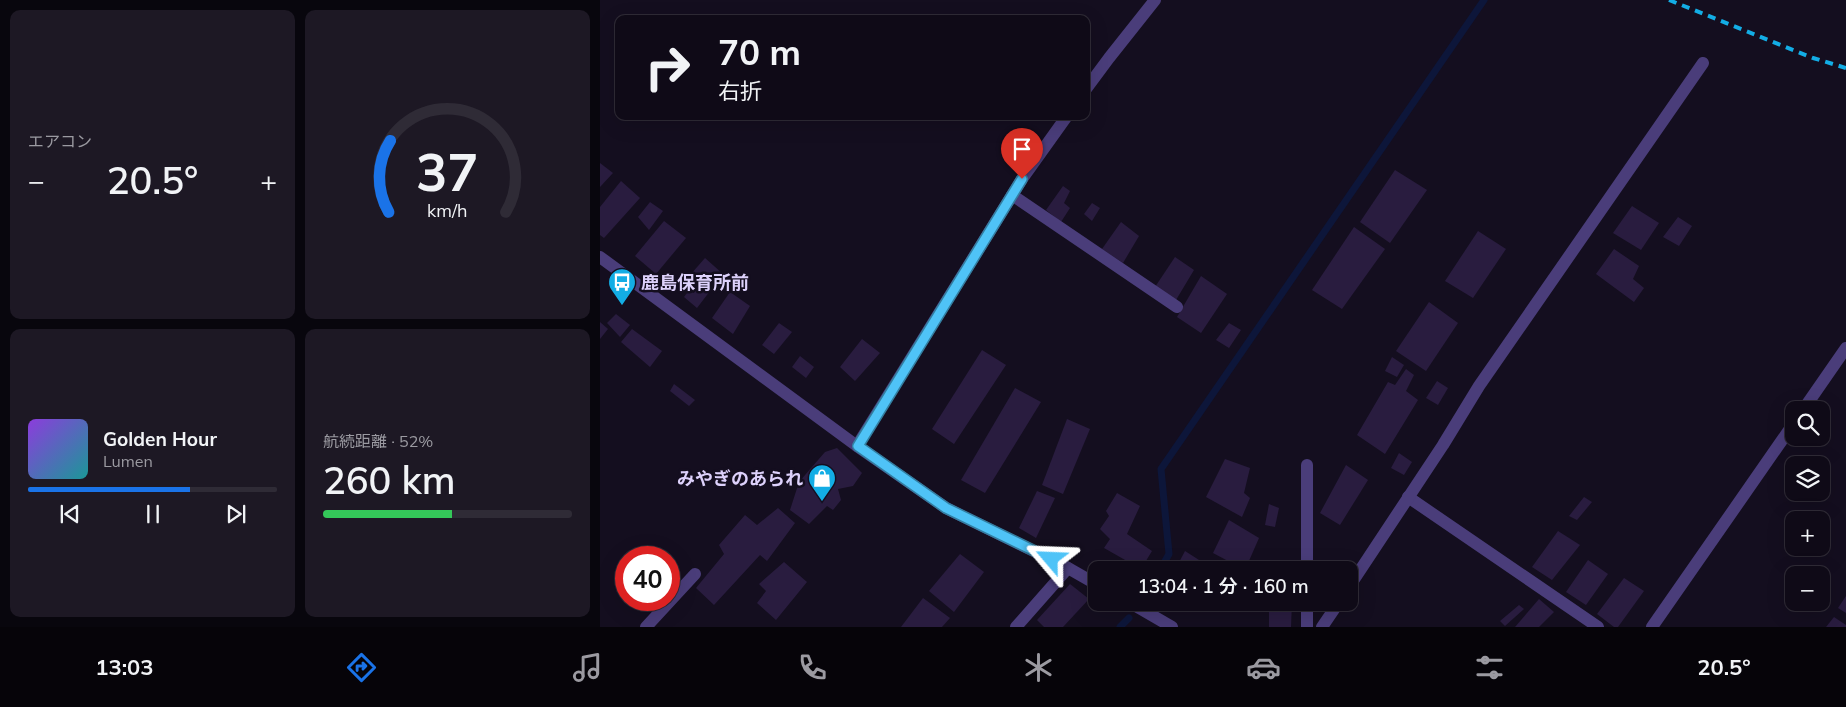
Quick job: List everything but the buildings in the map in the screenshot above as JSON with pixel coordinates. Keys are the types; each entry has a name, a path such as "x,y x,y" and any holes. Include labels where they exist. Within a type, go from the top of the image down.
{"street":[{"path":"1090,84 1108,58 1155,0"},
{"path":"1358,574 1443,445 1479,386 1703,62"},
{"path":"858,446 1022,179 1064,120"},
{"path":"1012,195 1177,307"},
{"path":"601,261 946,508 1088,579"},
{"path":"1809,401 1846,348"},
{"path":"1652,627 1785,436"},
{"path":"1308,465 1308,561"},
{"path":"1408,497 1598,627"},
{"path":"1016,627 1068,568"},
{"path":"646,627 695,574"},
{"path":"1144,611 1172,627"},
{"path":"1307,611 1307,627"},
{"path":"1322,627 1333,611"}],"waterway":[{"path":"1165,561 1169,554 1161,469 1484,0"},
{"path":"1120,627 1129,618"}],"railway":[{"path":"1669,0 1813,58 1846,68"}],"place":[{"name":"鹿島保育所前","path":"622,306"},
{"name":"みやぎのあられ","path":"822,502"}],"route":[{"path":"1022,179 858,446 946,508 1051,559"}]}
